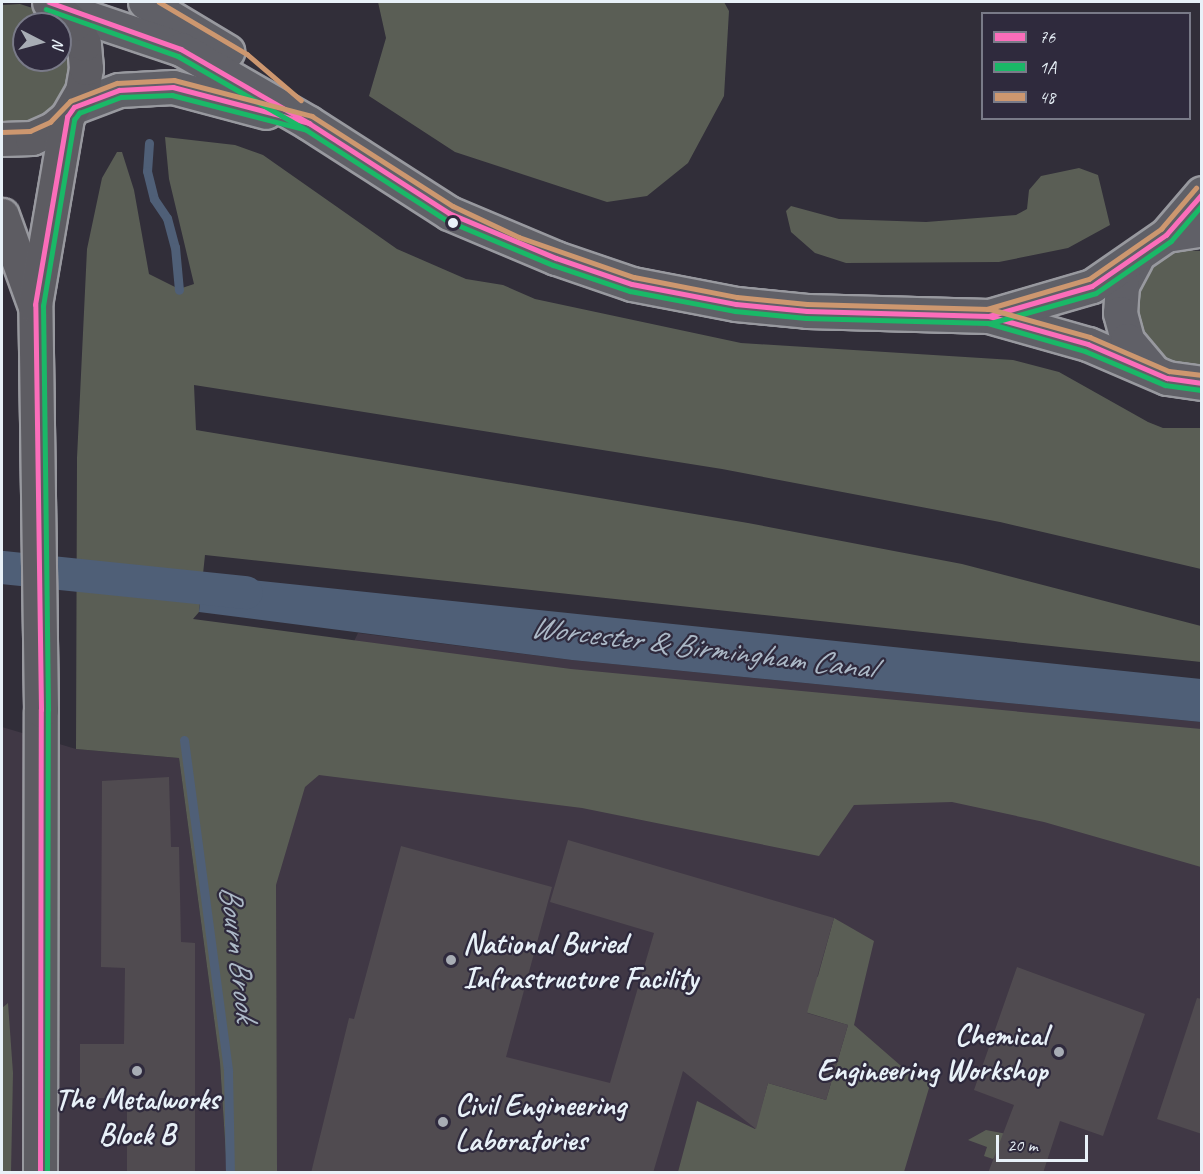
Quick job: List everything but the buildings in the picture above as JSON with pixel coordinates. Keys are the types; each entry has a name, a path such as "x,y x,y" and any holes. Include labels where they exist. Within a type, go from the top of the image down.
{"highway":[{"path":"40,1173 41,710 35,305 70,112 82,91 86,68 84,44 74,24 54,5"},
{"path":"2,139 32,138 70,112"},
{"path":"2,215 35,305"}],"street":[{"path":"145,2 243,60 290,97 309,123"},
{"path":"54,5 181,50 309,123 449,213 516,244 632,284 748,305 989,316 1088,344 1178,381 1202,382"},
{"path":"70,112 119,90 173,87 309,123"},
{"path":"989,316 1092,286 1136,259 1166,235 1202,193"},
{"path":"1166,235 1202,229"},
{"path":"1136,259 1122,285 1121,320 1135,353 1154,371"}],"shaded area":[{"path":"378,2 724,2 729,11 724,96 688,163 647,196 607,202 455,152 369,96 386,38"},
{"path":"20,4 43,12 12,12 12,72 72,72 72,53 74,68 56,110 37,123 2,126 2,5"},
{"path":"165,137 235,145 263,155 397,249 466,279 503,285 535,299 741,343 1013,360 1059,372 1148,422 1163,428 1201,428 1201,569 1000,522 722,469 194,385 196,430 748,523 962,564 1201,626 1201,662 205,555 199,612 193,619 571,669 1201,729 1201,867 1044,822 952,802 854,805 819,856 582,808 319,775 305,787 276,885 277,1172 227,1172 220,1063 179,758 76,749 77,458 87,249 102,178 117,152 122,152 134,190 149,274 179,289 194,284 169,179"},
{"path":"1079,168 1098,175 1110,225 1068,248 999,262 846,263 815,253 791,232 786,211 791,206 839,219 926,222 1016,215 1027,209 1029,190 1041,176"},
{"path":"1183,250 1201,251 1201,370 1172,368 1134,327 1136,288 1147,270 1163,257"},
{"path":"358,633 572,660 1201,722 1201,1172 240,1172 289,775"},
{"path":"2,727 76,749 179,758 220,1063 227,1172 2,1172"},
{"path":"834,918 874,941 854,1025 908,1072 932,1078 904,1172 678,1172 697,1101 755,1129 768,1083 826,1100 848,1025 792,1008 818,976"},
{"path":"8,1003 13,1073 11,1172 2,1172 2,1008"},
{"path":"986,1130 1012,1135 993,1159 984,1156 987,1147 968,1140"}],"water":[{"name":"Worcester & Birmingham Canal","path":"203,575 1201,679 1201,722 572,660 199,612"}],"waterway":[{"name":"Bourn Brook","path":"149,143 147,171 154,199 167,218 175,247 179,290"},
{"path":"2,567 246,592"},
{"name":"Bourn Brook","path":"184,740 228,1071 230,1172"}],"transit line":[{"name":"76","path":"49,2 181,49 309,123 449,213 556,258 632,284 736,304 807,311 989,316 1088,344 1167,378 1202,383"},
{"name":"48","path":"159,2 247,54 301,100"},
{"name":"1A","path":"46,9 178,56 305,129 446,220 553,265 630,291 735,311 806,318 988,323 1085,351 1165,385 1201,390"},
{"name":"48","path":"2,132 30,131 50,122 70,101 117,83 174,80 312,116 453,206 519,237 634,277 737,297 807,304 990,309 1090,337 1169,371 1202,375"},
{"name":"76","path":"40,1172 41,710 35,305 67,117 74,107 119,90 173,87 309,123"},
{"name":"1A","path":"47,1172 48,710 43,306 74,120 79,113 121,97 172,95 307,130"},
{"name":"48","path":"987,309 1089,279 1161,229 1196,188"},
{"name":"76","path":"989,316 1092,286 1166,235 1202,194"},
{"name":"1A","path":"991,323 1096,293 1171,241 1202,205"}],"place":[{"name":"National Buried Infrastructure Facility","path":"451,960"},
{"name":"Chemical Engineering Workshop","path":"1059,1052"},
{"name":"The Metalworks Block B","path":"137,1071"},
{"name":"Civil Engineering Laboratories","path":"443,1122"}]}
